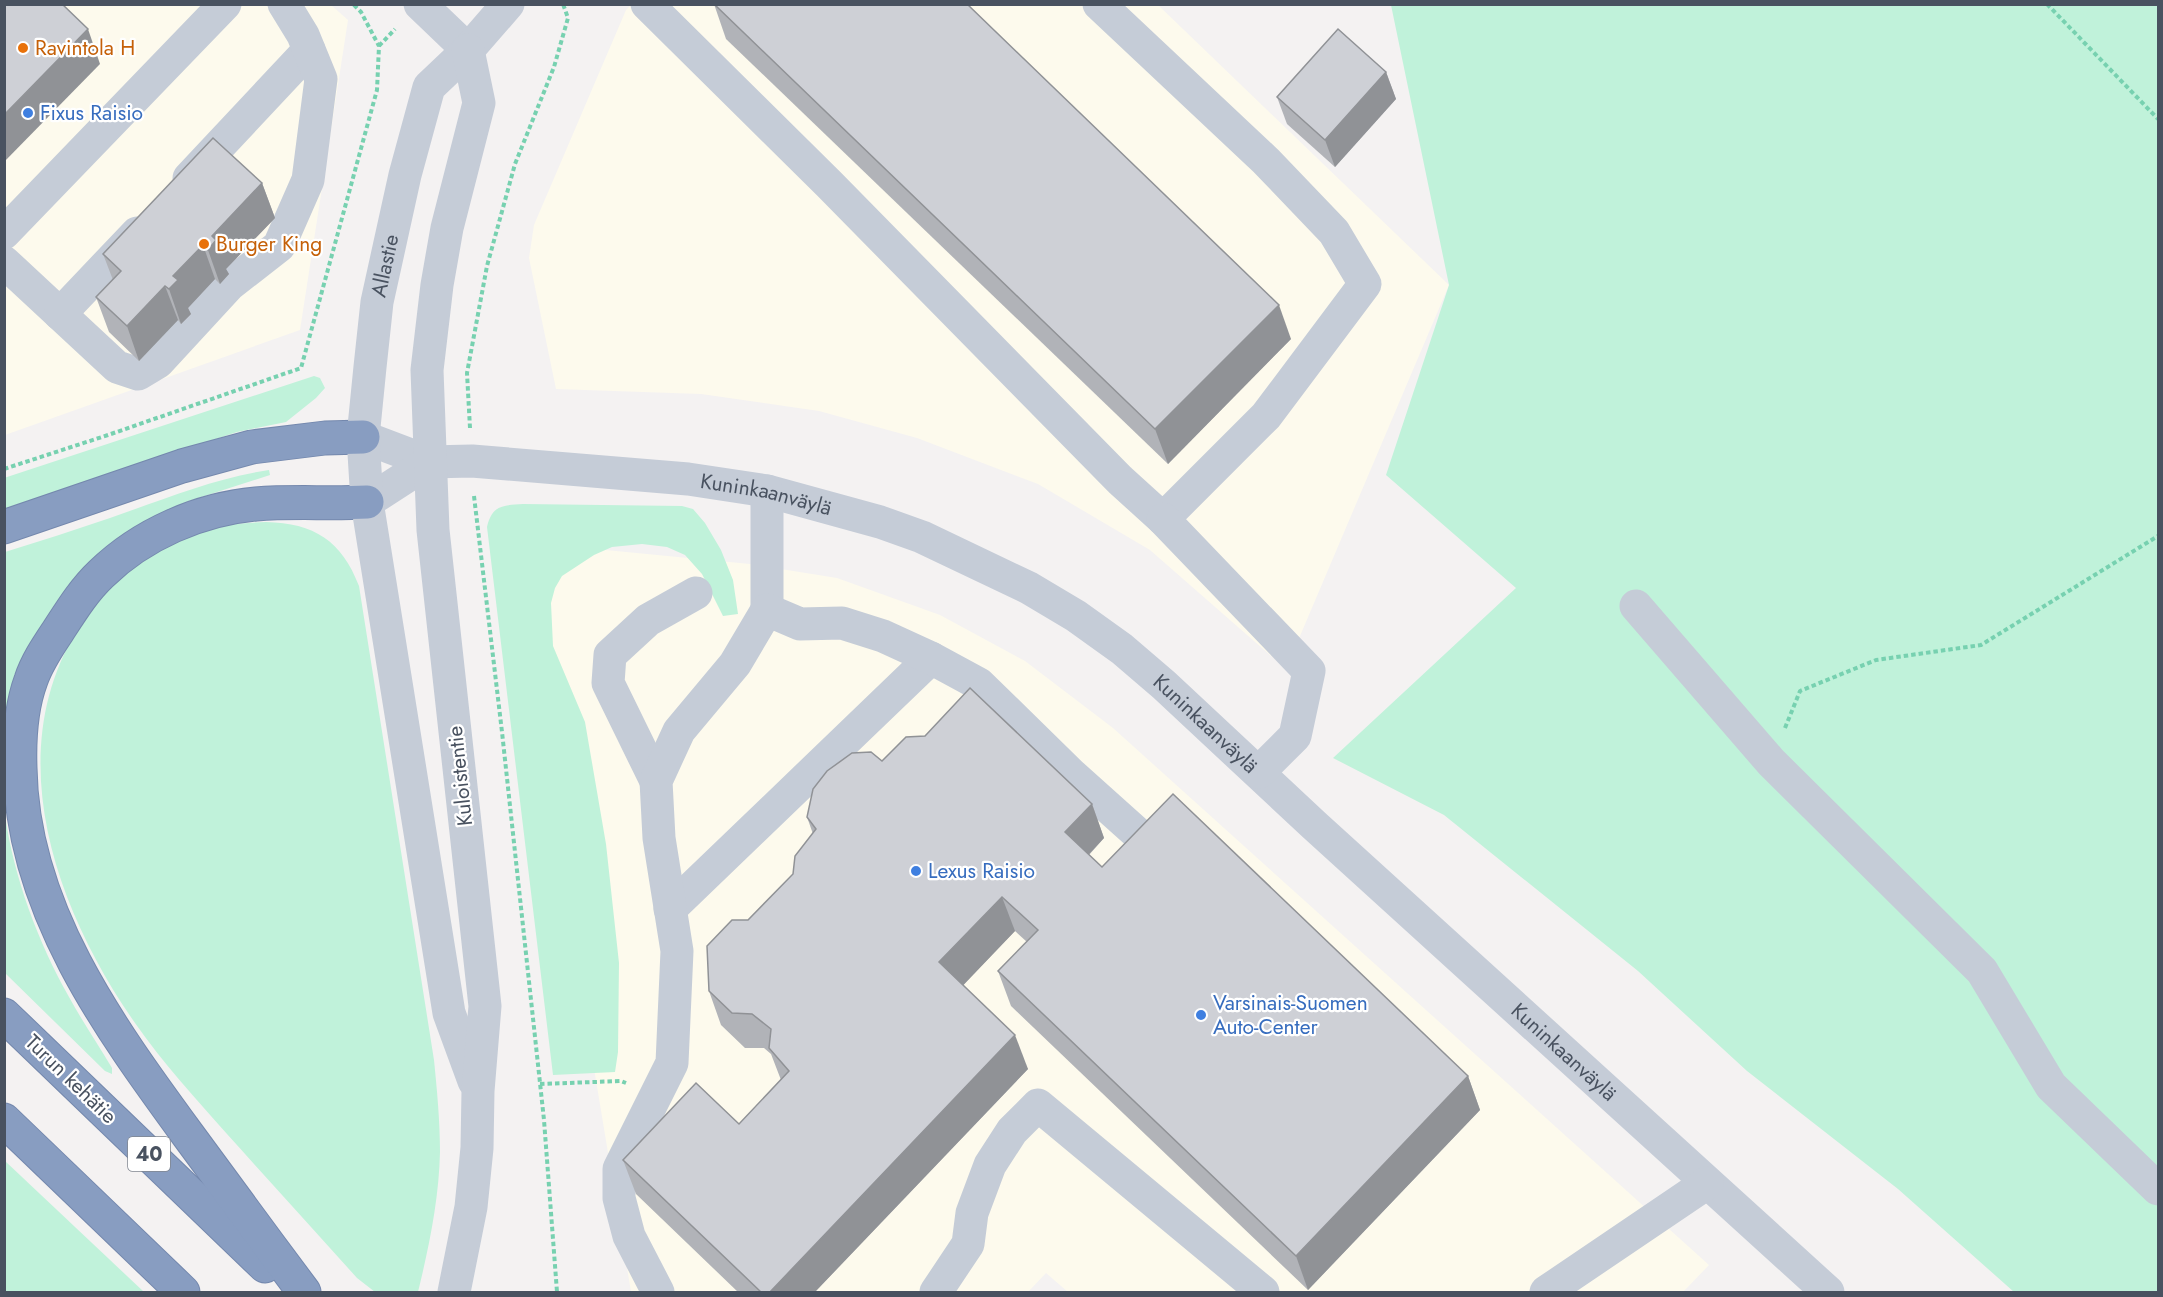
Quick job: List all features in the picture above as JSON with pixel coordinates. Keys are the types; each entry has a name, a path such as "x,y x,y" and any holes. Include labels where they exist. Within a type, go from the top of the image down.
{"highway":[{"path":"4,527 182,466 252,447 325,438 363,438"},
{"path":"304,1293 143,1074 83,979 55,922 34,867 23,822 20,739 22,716 31,680 42,655 78,600 101,574 125,553 160,532 190,519 227,509 257,504 367,502"},
{"name":"Turun kehätie","path":"4,1015 293,1293"},
{"path":"4,1120 183,1293"}],"street":[{"path":"4,232 225,4"},
{"path":"4,262 117,367 138,374 158,362 229,285 279,246 308,180 321,80 303,35 284,4"},
{"path":"420,4 468,50 479,103 447,228 437,285 427,370 429,462"},
{"name":"Allastie","path":"367,502 363,438 377,302 405,175 429,87 468,50 508,4"},
{"path":"647,4 829,184 1120,480 1163,519 1309,671 1295,736 1259,772"},
{"path":"1099,4 1266,160 1335,232 1365,284 1266,417 1163,519"},
{"path":"60,314 309,50"},
{"path":"363,438 429,462"},
{"name":"Kuninkaanväylä","path":"429,462 472,460 688,479 767,491 880,522 922,537 1029,588 1076,616 1122,649 1164,685 1827,1293"},
{"path":"367,502 429,462"},
{"name":"Kuloistentie","path":"429,462 433,530 485,1006 478,1091 477,1148 471,1207 454,1293"},
{"path":"656,781 679,731 735,664 767,610 767,491"},
{"name":"Kuloistentie","path":"367,502 449,1013 478,1091"},
{"path":"658,1293 629,1236 619,1198 619,1169 672,1063 677,951 659,837 656,781 608,683 610,655 648,620 696,593"},
{"path":"1636,606 1772,762 1982,971 2051,1086 2158,1189"},
{"path":"767,610 800,624 842,623 883,636 979,684 1071,774 1138,834"},
{"path":"670,909 931,658"},
{"path":"936,1293 968,1244 972,1213 990,1165 1012,1131 1038,1105 1263,1293"},
{"path":"1546,1293 1707,1183"}],"path":[{"path":"4,469 301,368 377,90 379,46 361,12 353,4"},
{"path":"557,1293 540,1084 476,512 466,373 487,266 515,164 554,67 568,18 563,4"},
{"path":"2047,4 2158,119"},
{"path":"1772,762 1800,691 1876,660 1981,645 2158,536"},
{"path":"540,1084 621,1081"}],"shaded area":[{"path":"1157,4 1449,285 1286,669 1150,550 1038,484 917,438 819,411 701,394 556,389 529,258 534,225 626,10 631,5"},
{"path":"5,5 331,5 348,20 300,330 5,435"},
{"path":"554,545 750,564 837,578 940,615 1025,661 1113,728 1709,1265 1683,1292 1068,1292 1046,1273 1028,1292 631,1292 523,639"}],"green space":[{"path":"1391,5 2158,5 2158,1292 2014,1292 1898,1189 1747,1071 1638,971 1444,815 1333,758 1516,588 1386,475 1449,285"},
{"path":"314,376 320,378 325,388 286,422 237,432 5,509 4,478"},
{"path":"269,470 270,475 189,501 154,517 19,675 5,722 5,552 208,484"},
{"path":"523,504 682,506 693,509 705,523 721,550 733,580 738,614 723,616 702,574 685,555 667,547 642,544 612,547 594,555 562,576 555,588 551,603 553,646 585,722 606,844 619,963 618,1052 615,1072 553,1075 487,527 495,510"},
{"path":"266,522 298,526 324,538 344,557 359,586 434,1060 437,1094 440,1152 438,1187 430,1240 418,1292 375,1292 357,1278 168,1066 135,1023 107,979 82,932 62,883 48,832 41,781 43,729 54,679 77,630 93,604 107,587 132,567 191,535 206,529 240,523"},
{"path":"5,815 21,886 47,954 79,1015 112,1068 112,1074 105,1071 5,973"},
{"path":"5,1161 144,1292 5,1292"}],"building":[{"path":"4,4 62,4 88,29 4,115"},
{"path":"714,4 967,4 1279,305 1155,429"},
{"path":"1338,29 1386,72 1325,140 1277,97"},
{"path":"213,138 262,183 212,236 216,240 208,250 203,245 173,276 178,280 169,289 165,286 127,326 96,297 121,271 103,254"},
{"name":"Varsinais-Suomen Auto-Center","path":"970,688 1092,804 1065,832 1102,867 1173,794 1468,1076 1296,1256 998,971 1038,930 1002,897 939,962 1015,1035 769,1293 762,1293 623,1160 696,1083 739,1124 789,1071 769,1048 771,1029 752,1014 732,1013 709,991 707,946 732,920 748,920 793,874 795,856 816,829 807,817 813,789 827,771 852,753 871,752 882,761 906,737 925,736"}],"place":[{"name":"Ravintola H","path":"23,48"},
{"name":"Fixus Raisio","path":"28,113"},
{"name":"Burger King","path":"204,244"},
{"name":"Lexus Raisio","path":"916,871"},
{"name":"Varsinais-Suomen Auto-Center","path":"1201,1015"}]}
